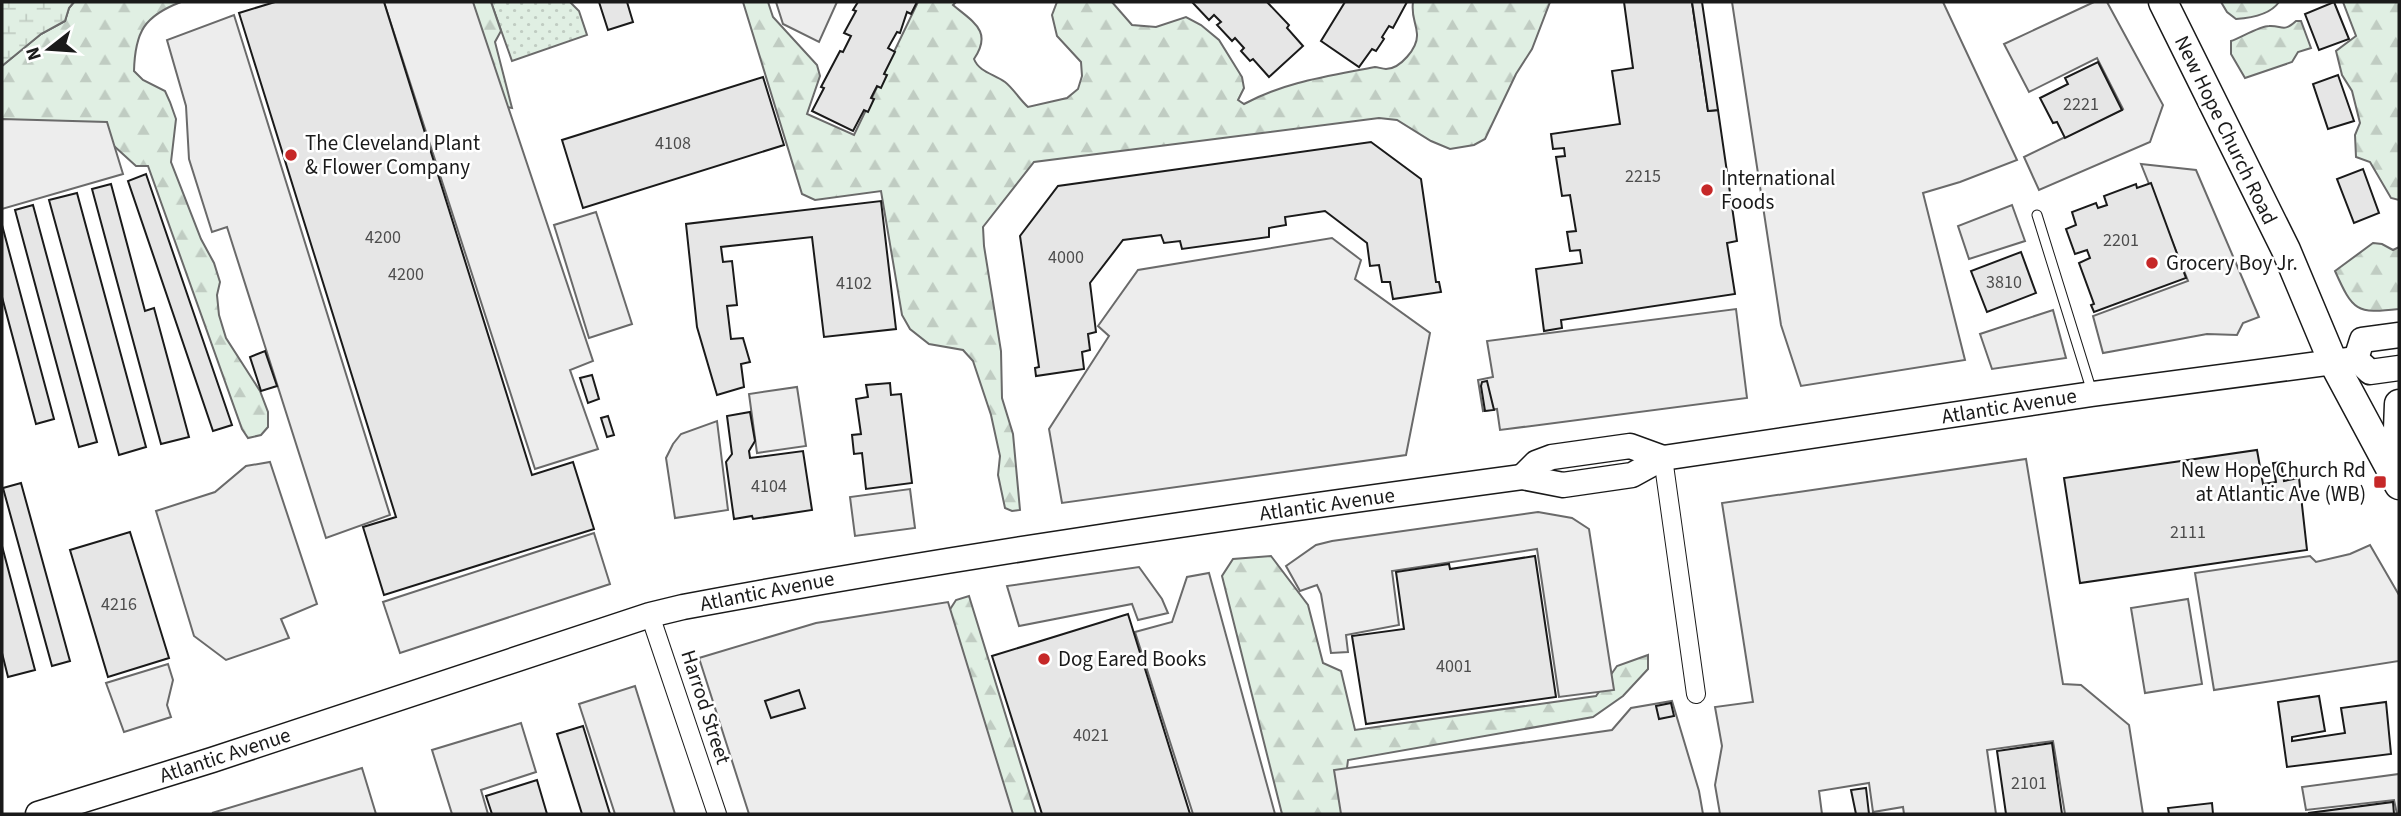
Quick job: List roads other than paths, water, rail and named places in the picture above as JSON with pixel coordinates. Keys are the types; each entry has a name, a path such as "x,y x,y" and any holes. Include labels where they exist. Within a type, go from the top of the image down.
{"main road":[{"name":"New Hope Church Road","path":"2163,2 2286,250 2345,360 2398,482"},
{"path":"2345,360 2362,340 2399,335"},
{"name":"Atlantic Avenue","path":"38,814 650,615 682,607 985,553 1522,477 1536,463 1552,457 1630,446 1663,458 2092,394 2345,360 2370,373 2399,368"},
{"path":"2398,482 2399,404"}],"street":[{"path":"1663,458 1696,694"},
{"name":"Harrod Street","path":"650,615 717,814"}],"lane":[{"path":"2037,215 2092,394"}],"place":[{"name":"The Cleveland Plant & Flower Company","path":"291,155"},
{"name":"International Foods","path":"1707,190"},
{"name":"Grocery Boy Jr.","path":"2152,263"},
{"name":"New Hope Church Rd at Atlantic Ave (WB)","path":"2380,482"},
{"name":"Dog Eared Books","path":"1044,659"}]}
